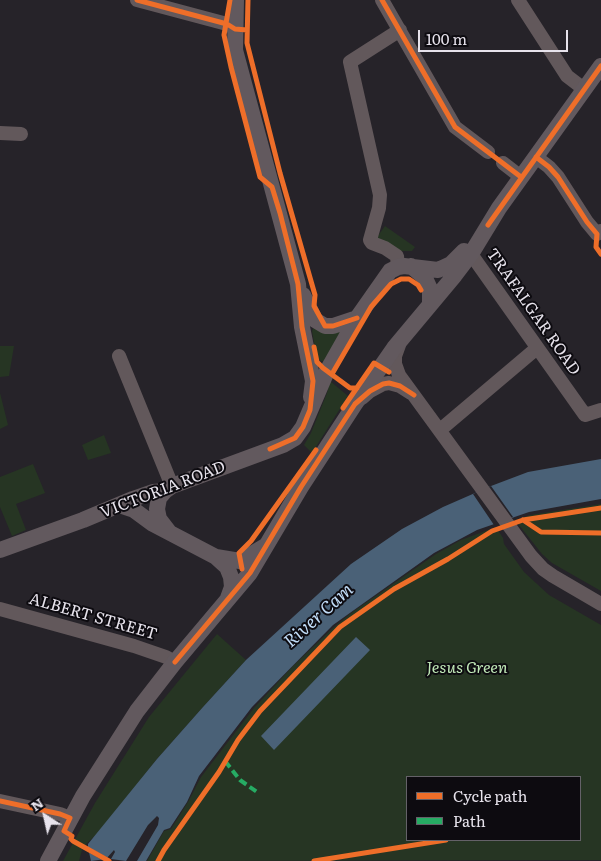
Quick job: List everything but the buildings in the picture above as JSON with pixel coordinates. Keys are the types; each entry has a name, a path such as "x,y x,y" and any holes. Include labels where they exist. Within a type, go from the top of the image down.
{"main road":[{"path":"236,0 235,50 298,284 302,327 312,381 310,410"},
{"path":"48,861 70,818 138,710 175,662 225,605 250,573 265,546 355,404 394,348 471,254 488,225 521,177 601,66"},
{"path":"404,267 438,270 451,264 488,225"},
{"path":"404,267 425,278 430,289 430,305"},
{"name":"VICTORIA ROAD","path":"0,550 283,445 294,438 303,428 327,371 357,318 390,271 404,267"},
{"path":"298,284 315,320 325,326 333,326 357,318"},
{"path":"168,488 160,498 157,509 159,519 169,532"},
{"path":"119,505 134,510 153,524 216,557 227,567 232,587 225,605"},
{"path":"216,557 240,561 265,546"}],"street":[{"path":"137,0 227,24 235,29"},
{"path":"382,0 455,127 488,152"},
{"path":"518,0 567,76 584,89"},
{"path":"400,30 350,62 380,195 379,208 370,240 372,243 385,248 397,256 404,267"},
{"path":"0,134 21,134"},
{"path":"536,157 558,177 587,222 599,232"},
{"path":"503,163 521,177"},
{"name":"TRAFALGAR ROAD","path":"471,254 585,415 601,410"},
{"path":"400,342 395,356 396,370 531,556 543,569 553,576 601,604"},
{"path":"440,430 536,348"},
{"path":"119,356 168,488"},
{"path":"355,404 370,391 389,383 400,386 414,395"},
{"name":"ALBERT STREET","path":"0,609 121,642 166,657 175,662"},
{"path":"0,802 60,814 70,818"}],"green space":[{"path":"385,226 415,247 412,251 392,251 375,240"},
{"path":"314,327 341,332 324,362 317,359 312,331"},
{"path":"0,346 14,346 9,376 0,377"},
{"path":"330,381 348,396 312,453 304,445 311,433"},
{"path":"0,393 8,425 0,429"},
{"path":"104,435 111,453 88,460 82,445"},
{"path":"33,464 45,493 16,504 26,530 12,536 0,507 0,477"},
{"path":"601,504 601,591 552,563 542,554 515,520 530,515"},
{"name":"Jesus Green","path":"496,527 503,538 504,544 524,572 549,595 601,625 601,860 147,861 164,831 171,829 201,777 254,708 293,666 351,613 436,554 461,540"},
{"path":"217,634 246,660 157,759 97,834 87,843 82,850 79,861 63,861 95,803 149,717"}],"water":[{"name":"River Cam","path":"601,459 601,499 529,512 477,530 434,553 333,625 252,707 199,776 187,802 170,828 164,830 146,861 137,861 158,825 159,818 157,816 148,825 126,861 111,859 115,852 114,850 106,859 91,861 88,844 157,759 246,660 351,564 402,529 443,507 491,486 528,472"},
{"path":"356,637 370,650 274,750 261,736"}],"pier":[{"path":"491,486 513,517 494,525 473,494"},
{"path":"85,846 114,861 104,861 83,849"}],"marked path":[{"path":"225,761 240,780 257,792"}],"cycle path":[{"path":"137,0 227,24 235,29 247,30"},
{"path":"230,0 224,35 260,177 272,187 280,213 298,284 302,327 313,381 310,410 303,427 295,438 270,449"},
{"path":"248,0 247,43 280,173 315,295 314,306 325,326 333,326 357,318"},
{"path":"382,0 455,127 521,177"},
{"path":"488,225 601,66"},
{"path":"536,157 558,177 597,234 596,247 601,254"},
{"path":"332,374 371,307 391,284 401,279 409,279 418,285 421,290"},
{"path":"314,347 317,362 323,368 350,388 357,388"},
{"path":"343,408 374,363 389,372"},
{"path":"175,662 250,573 301,487 355,404 370,391 389,383 400,386 414,395"},
{"path":"242,569 239,553 251,541 316,450"},
{"path":"158,861 219,772 238,740 260,711 340,627 394,589 448,559 492,531 523,520 601,508"},
{"path":"523,520 541,532 601,533"},
{"path":"0,801 60,814 70,818 64,831 72,836 71,839 109,861"},
{"path":"314,861 440,841"}]}
